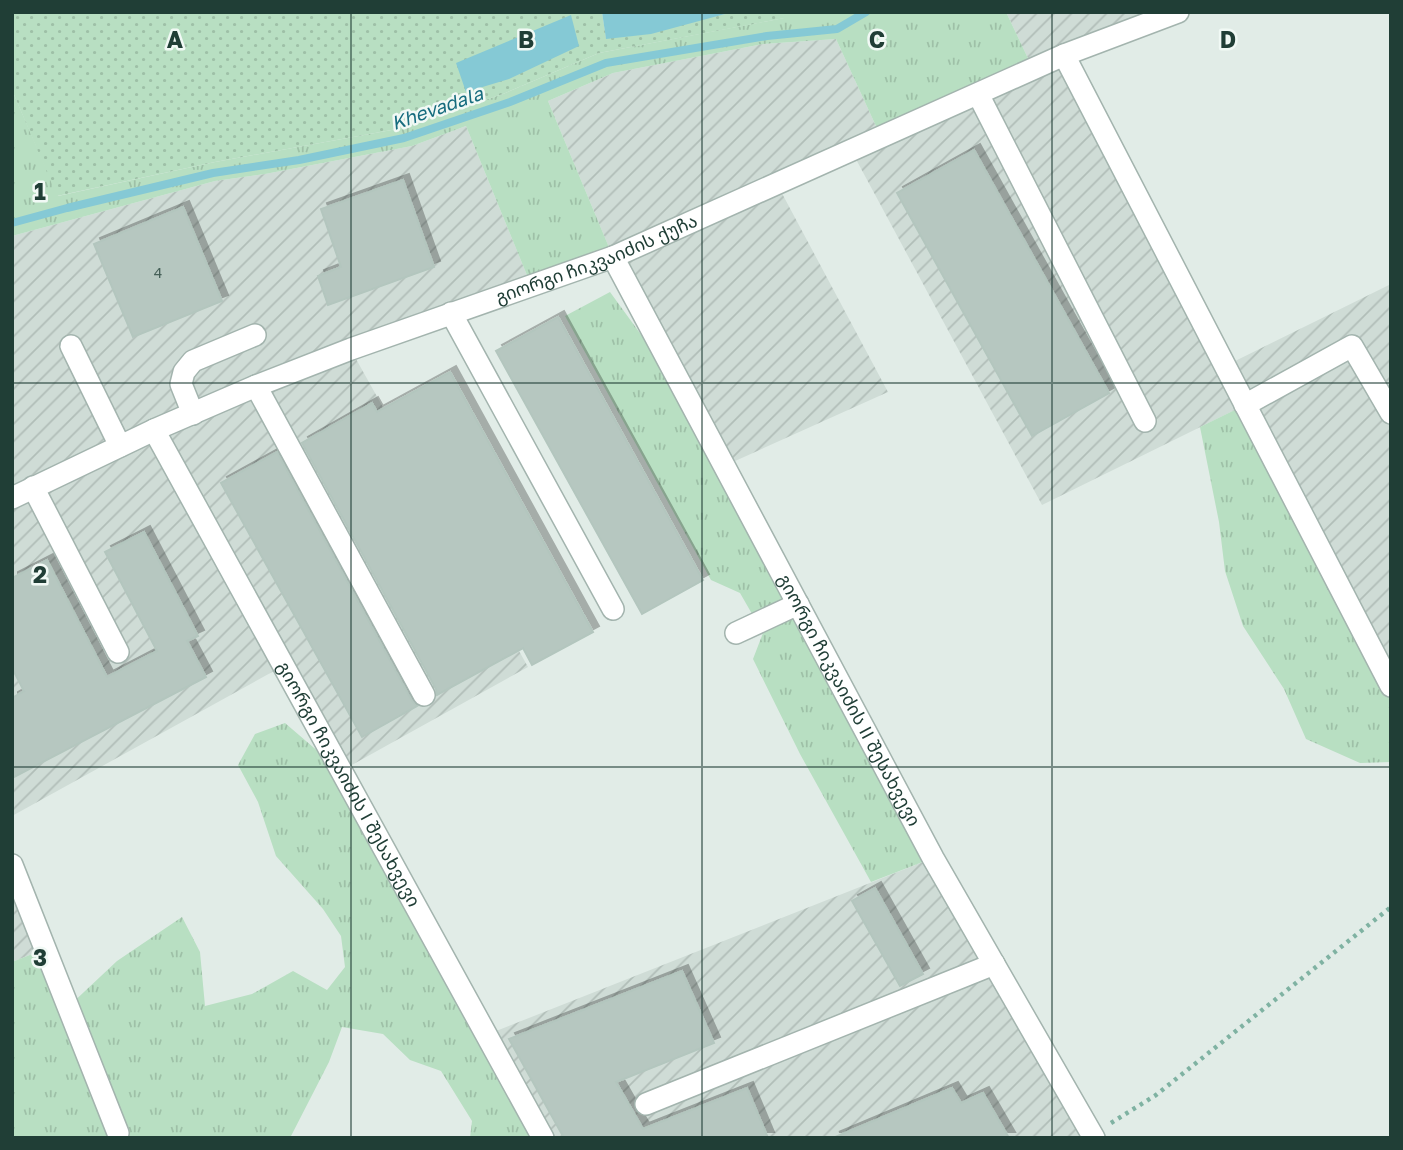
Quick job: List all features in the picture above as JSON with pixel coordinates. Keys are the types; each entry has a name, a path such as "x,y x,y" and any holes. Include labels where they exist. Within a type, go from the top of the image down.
{"street":[{"name":"გიორგი ჩიკვაიძის ქუჩა","path":"12,498 154,430 256,386 351,349 612,257 1064,55 1130,20 1178,12"},
{"path":"1064,55 1391,686"},
{"path":"978,94 1145,421"},
{"name":"გიორგი ჩიკვაიძის II შესახვევი","path":"612,257 933,858 1090,1137"},
{"path":"451,313 612,609"},
{"path":"193,414 181,384 184,372 193,361 256,335"},
{"path":"71,346 120,446"},
{"path":"1245,405 1352,346 1391,413"},
{"path":"256,386 424,695"},
{"name":"გიორგი ჩიკვაიძის I შესახვევი","path":"154,430 543,1138"},
{"path":"33,487 118,652"},
{"path":"736,633 798,604"},
{"path":"12,865 118,1133"},
{"path":"646,1104 994,964"}],"path":[{"path":"1090,1137 1156,1095 1391,906"}],"shaded area":[{"path":"1006,12 1178,12 1065,55 1225,366 1391,284 1391,669 1245,405 1042,505 851,150 777,184 888,392 724,466 613,257 548,101 613,73 763,44 836,39 881,137 1033,69"},
{"path":"466,126 531,285 351,350 528,667 341,771 283,666 12,816 12,236 215,181 412,146"},
{"path":"933,858 1094,1138 543,1138 486,1035"},
{"path":"12,865 45,949 12,962"}],"green space":[{"path":"12,12 602,12 606,38 725,12 782,12 785,18 599,53 503,94 397,129 215,162 57,196 12,90"},
{"path":"782,12 1006,12 1033,69 881,137 836,39 763,44 613,73 548,101 613,257 531,285 466,126 412,146 215,181 12,236 12,90 58,196 215,162 397,129 503,94 599,53 784,18"},
{"path":"610,292 690,402 933,858 871,882 800,754 753,659 763,633 740,593 711,580 565,316"},
{"path":"1245,405 1391,686 1391,762 1360,763 1306,739 1284,689 1243,626 1225,571 1219,522 1200,427"},
{"path":"285,723 341,771 543,1138 470,1138 472,1121 441,1071 410,1060 383,1034 342,1027 329,1062 290,1138 12,1138 12,962 45,949 68,1007 117,961 182,917 200,952 205,1006 252,994 293,971 327,990 345,967 341,936 323,909 276,856 258,802 238,765 255,734"}],"water":[{"path":"602,12 725,14 651,34 606,39"},
{"path":"571,15 579,46 509,79 466,92 456,63"}],"building":[{"path":"974,150 1109,393 1032,436 897,193"},
{"path":"403,180 434,267 328,305 318,276 341,267 321,209"},
{"path":"183,207 222,301 133,337 94,244"},
{"path":"558,317 703,580 642,614 496,351"},
{"path":"450,372 593,632 532,665 523,648 437,695 302,443 372,403 377,412"},
{"path":"277,452 417,706 362,737 221,483"},
{"path":"144,532 198,636 187,641 206,677 12,778 12,698 24,691 12,668 12,578 47,560 107,677 157,651 105,552"},
{"path":"875,888 923,974 900,986 852,901"},
{"path":"682,971 714,1043 616,1082 643,1129 747,1088 768,1138 564,1138 509,1039"},
{"path":"952,1088 961,1103 983,1093 1009,1138 833,1138"}],"waterway":[{"name":"Khevadala","path":"12,223 213,173 299,160 404,138 510,102 606,63 767,36 837,29 866,12"}]}
